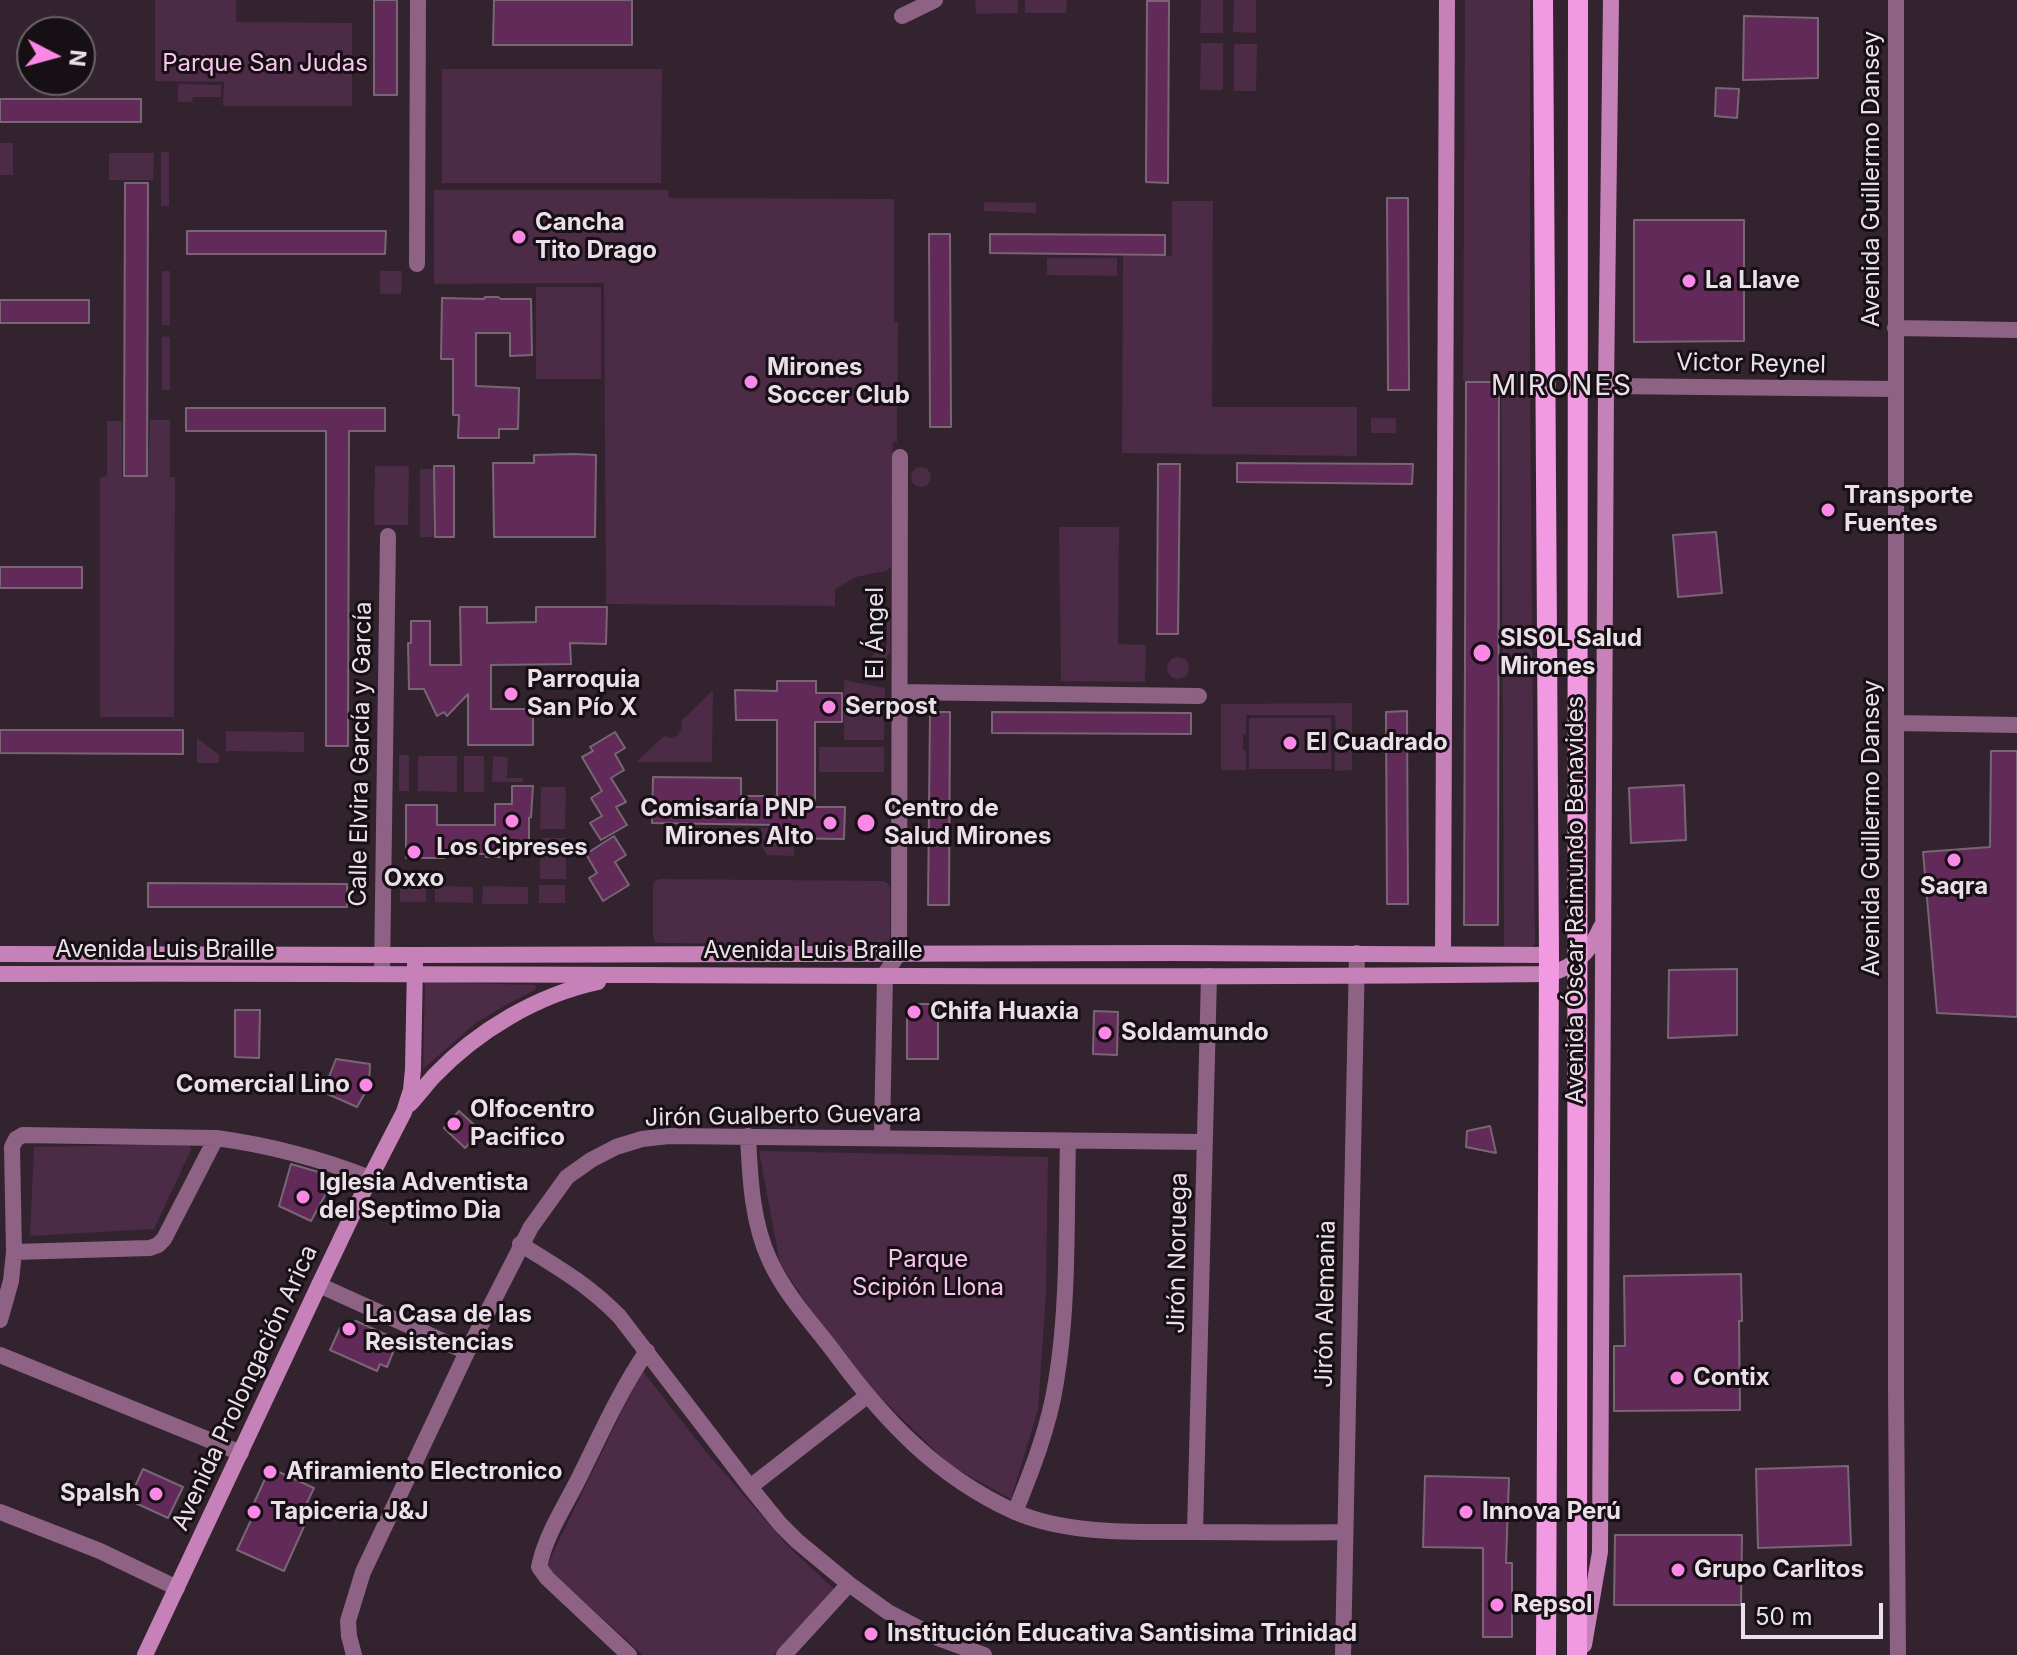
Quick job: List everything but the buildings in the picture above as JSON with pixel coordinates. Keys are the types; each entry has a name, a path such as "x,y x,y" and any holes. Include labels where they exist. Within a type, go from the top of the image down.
{"main road":[{"name":"Avenida Óscar Raimundo Benavides","path":"1543,0 1549,964 1546,1655"},
{"name":"Avenida Óscar Raimundo Benavides","path":"1578,0 1580,1655"}],"street":[{"path":"417,264 418,0"},
{"path":"902,16 935,0"},
{"path":"1443,954 1447,0"},
{"name":"Avenida Óscar Raimundo Benavides","path":"1580,1655 1600,1552 1602,924 1611,0"},
{"name":"Avenida Guillermo Dansey","path":"1896,0 1898,1655"},
{"path":"1895,328 2017,330"},
{"name":"Victor Reynel","path":"1606,386 1896,389"},
{"name":"El Ángel","path":"899,953 900,457"},
{"name":"Calle Elvira García y García","path":"382,973 388,536"},
{"path":"900,692 1199,696"},
{"path":"1896,723 2017,725"},
{"name":"Avenida Luis Braille","path":"0,954 1357,953 1443,954 1569,967 1586,953 1602,924"},
{"path":"882,1138 885,974 899,953"},
{"name":"Jirón Alemania","path":"1343,1655 1357,953"},
{"name":"Avenida Prolongación Arica","path":"145,1655 404,1112 413,1069 415,955"},
{"name":"Avenida Luis Braille","path":"0,974 1209,976 1357,975 1549,964"},
{"path":"404,1112 434,1076 462,1050 505,1019 543,1000 584,985 626,976"},
{"name":"Jirón Noruega","path":"1195,1532 1209,976"},
{"path":"0,1320 11,1281 14,1252 12,1147 16,1139 23,1135 216,1138 339,1166 370,1178"},
{"name":"Jirón Gualberto Guevara","path":"354,1655 348,1621 363,1572 467,1352 520,1244 567,1177 591,1160 616,1147 642,1139 669,1136 1205,1142"},
{"path":"748,1136 759,1228 769,1259 781,1281 867,1396 913,1445 944,1470 1015,1512 1085,1529 1124,1532 1345,1532"},
{"path":"14,1252 150,1248 158,1245 164,1239 216,1138"},
{"path":"1015,1512 1038,1453 1056,1384 1063,1302 1068,1141"},
{"path":"520,1244 578,1279 619,1316 750,1487 797,1541 888,1612 938,1638 984,1655"},
{"path":"319,1285 467,1352"},
{"path":"629,1655 539,1567 542,1553 584,1468 647,1351"},
{"path":"0,1355 241,1453"},
{"path":"750,1487 867,1396"},
{"path":"0,1512 100,1551 177,1588"},
{"path":"784,1655 849,1584"}],"green space":[{"name":"Parque San Judas","path":"155,0 236,0 236,22 352,23 352,106 223,106 224,82 155,81"},
{"path":"975,0 1018,0 1018,13 976,14"},
{"path":"1025,0 1067,0 1066,13 1025,13"},
{"path":"1201,0 1223,0 1223,33 1200,33"},
{"path":"1234,0 1256,0 1256,33 1233,32"},
{"path":"1465,0 1530,0 1535,944 1529,950 1504,949 1501,381 1463,381"},
{"path":"1201,43 1223,43 1223,90 1200,90"},
{"path":"1234,44 1257,44 1256,91 1234,91"},
{"path":"442,69 662,69 661,183 442,183"},
{"path":"178,84 221,85 221,97 193,97 192,102 178,102"},
{"path":"0,143 13,143 13,175 0,175"},
{"path":"161,152 169,152 169,206 161,206"},
{"path":"109,153 154,153 153,180 109,180"},
{"name":"Mirones Soccer Club","path":"434,190 668,190 669,198 894,199 894,321 898,322 897,442 893,442 891,567 886,571 856,577 835,589 835,606 606,604 604,283 434,284"},
{"path":"1172,201 1213,201 1212,407 1357,407 1357,456 1122,453 1123,255 1172,256"},
{"path":"984,202 1036,203 1036,213 984,211"},
{"path":"1047,258 1117,258 1117,276 1047,275"},
{"path":"162,271 170,271 170,325 162,325"},
{"path":"380,271 402,271 401,294 380,294"},
{"path":"536,287 601,287 601,379 536,379"},
{"path":"162,336 170,337 170,390 162,390"},
{"path":"1371,418 1396,418 1396,433 1371,433"},
{"path":"150,420 170,420 170,477 175,477 174,717 100,717 100,477 107,476 107,421 122,421 122,477 148,477"},
{"path":"375,466 409,466 408,525 374,525"},
{"path":"921,467 928,470 931,477 928,484 921,487 914,484 911,477 914,470"},
{"path":"420,469 434,469 433,537 420,537"},
{"path":"1059,527 1119,527 1118,644 1146,645 1145,682 1061,681"},
{"path":"887,607 890,611 890,652 886,658 871,658 887,645"},
{"path":"1178,657 1186,660 1189,668 1186,676 1178,679 1170,676 1167,668 1170,660"},
{"path":"844,680 885,688 884,740 844,740"},
{"path":"713,690 712,762 636,762 664,736 671,738 678,735 681,721"},
{"path":"1352,703 1352,770 1335,771 1335,751 1341,751 1341,735 1336,734 1335,715 1246,715 1243,749 1246,750 1246,770 1221,770 1221,704"},
{"name":"El Cuadrado","path":"1249,718 1331,718 1331,769 1249,769"},
{"path":"226,731 304,732 304,752 226,751"},
{"path":"197,738 219,755 219,763 197,763"},
{"path":"819,747 884,747 884,772 819,772"},
{"path":"399,755 409,755 409,791 399,791"},
{"path":"418,756 457,756 457,792 418,791"},
{"path":"464,756 484,756 484,792 464,792"},
{"path":"493,756 508,757 507,778 523,778 523,782 492,782"},
{"path":"541,787 566,787 565,829 540,829"},
{"path":"761,828 775,828 775,840 794,840 794,856 767,855 761,845"},
{"path":"540,838 566,838 566,879 540,879"},
{"path":"659,879 883,881 890,887 890,939 884,945 655,942 653,888 654,882"},
{"path":"539,885 565,885 565,903 539,903"},
{"path":"435,886 473,887 473,903 435,902"},
{"path":"483,886 528,887 528,904 482,904"},
{"path":"400,887 426,887 426,902 400,902"},
{"path":"425,982 536,985 535,990 476,1023 423,1069"},
{"path":"189,1144 191,1150 154,1229 30,1236 34,1147"},
{"name":"Parque Scipión Llona","path":"759,1151 1048,1157 1046,1293 1038,1410 1011,1499 951,1466 851,1369 780,1264"},
{"path":"642,1370 702,1447 787,1545 834,1589 774,1655 643,1655 546,1567"}],"place":[{"name":"Cancha Tito Drago","path":"519,237"},
{"name":"La Llave","path":"1689,281"},
{"name":"Mirones Soccer Club","path":"751,382"},
{"name":"Transporte Fuentes","path":"1828,510"},
{"name":"SISOL Salud Mirones","path":"1482,653"},
{"name":"Parroquia San Pío X","path":"511,694"},
{"name":"Serpost","path":"829,707"},
{"name":"El Cuadrado","path":"1290,743"},
{"name":"Los Cipreses","path":"512,821"},
{"name":"Comisaría PNP Mirones Alto","path":"830,823"},
{"name":"Centro de Salud Mirones","path":"866,823"},
{"name":"Oxxo","path":"414,852"},
{"name":"Saqra","path":"1954,860"},
{"name":"Chifa Huaxia","path":"914,1012"},
{"name":"Soldamundo","path":"1105,1033"},
{"name":"Comercial Lino","path":"366,1085"},
{"name":"Olfocentro Pacifico","path":"454,1124"},
{"name":"Iglesia Adventista del Septimo Dia","path":"303,1197"},
{"name":"La Casa de las Resistencias","path":"349,1329"},
{"name":"Contix","path":"1677,1378"},
{"name":"Afiramiento Electronico","path":"270,1472"},
{"name":"Spalsh","path":"156,1494"},
{"name":"Tapiceria J&J","path":"254,1512"},
{"name":"Innova Perú","path":"1466,1512"},
{"name":"Grupo Carlitos","path":"1678,1570"},
{"name":"Repsol","path":"1497,1605"},
{"name":"Institución Educativa Santisima Trinidad","path":"871,1634"}],"district":[{"name":"MIRONES","path":"1562,387"}]}
